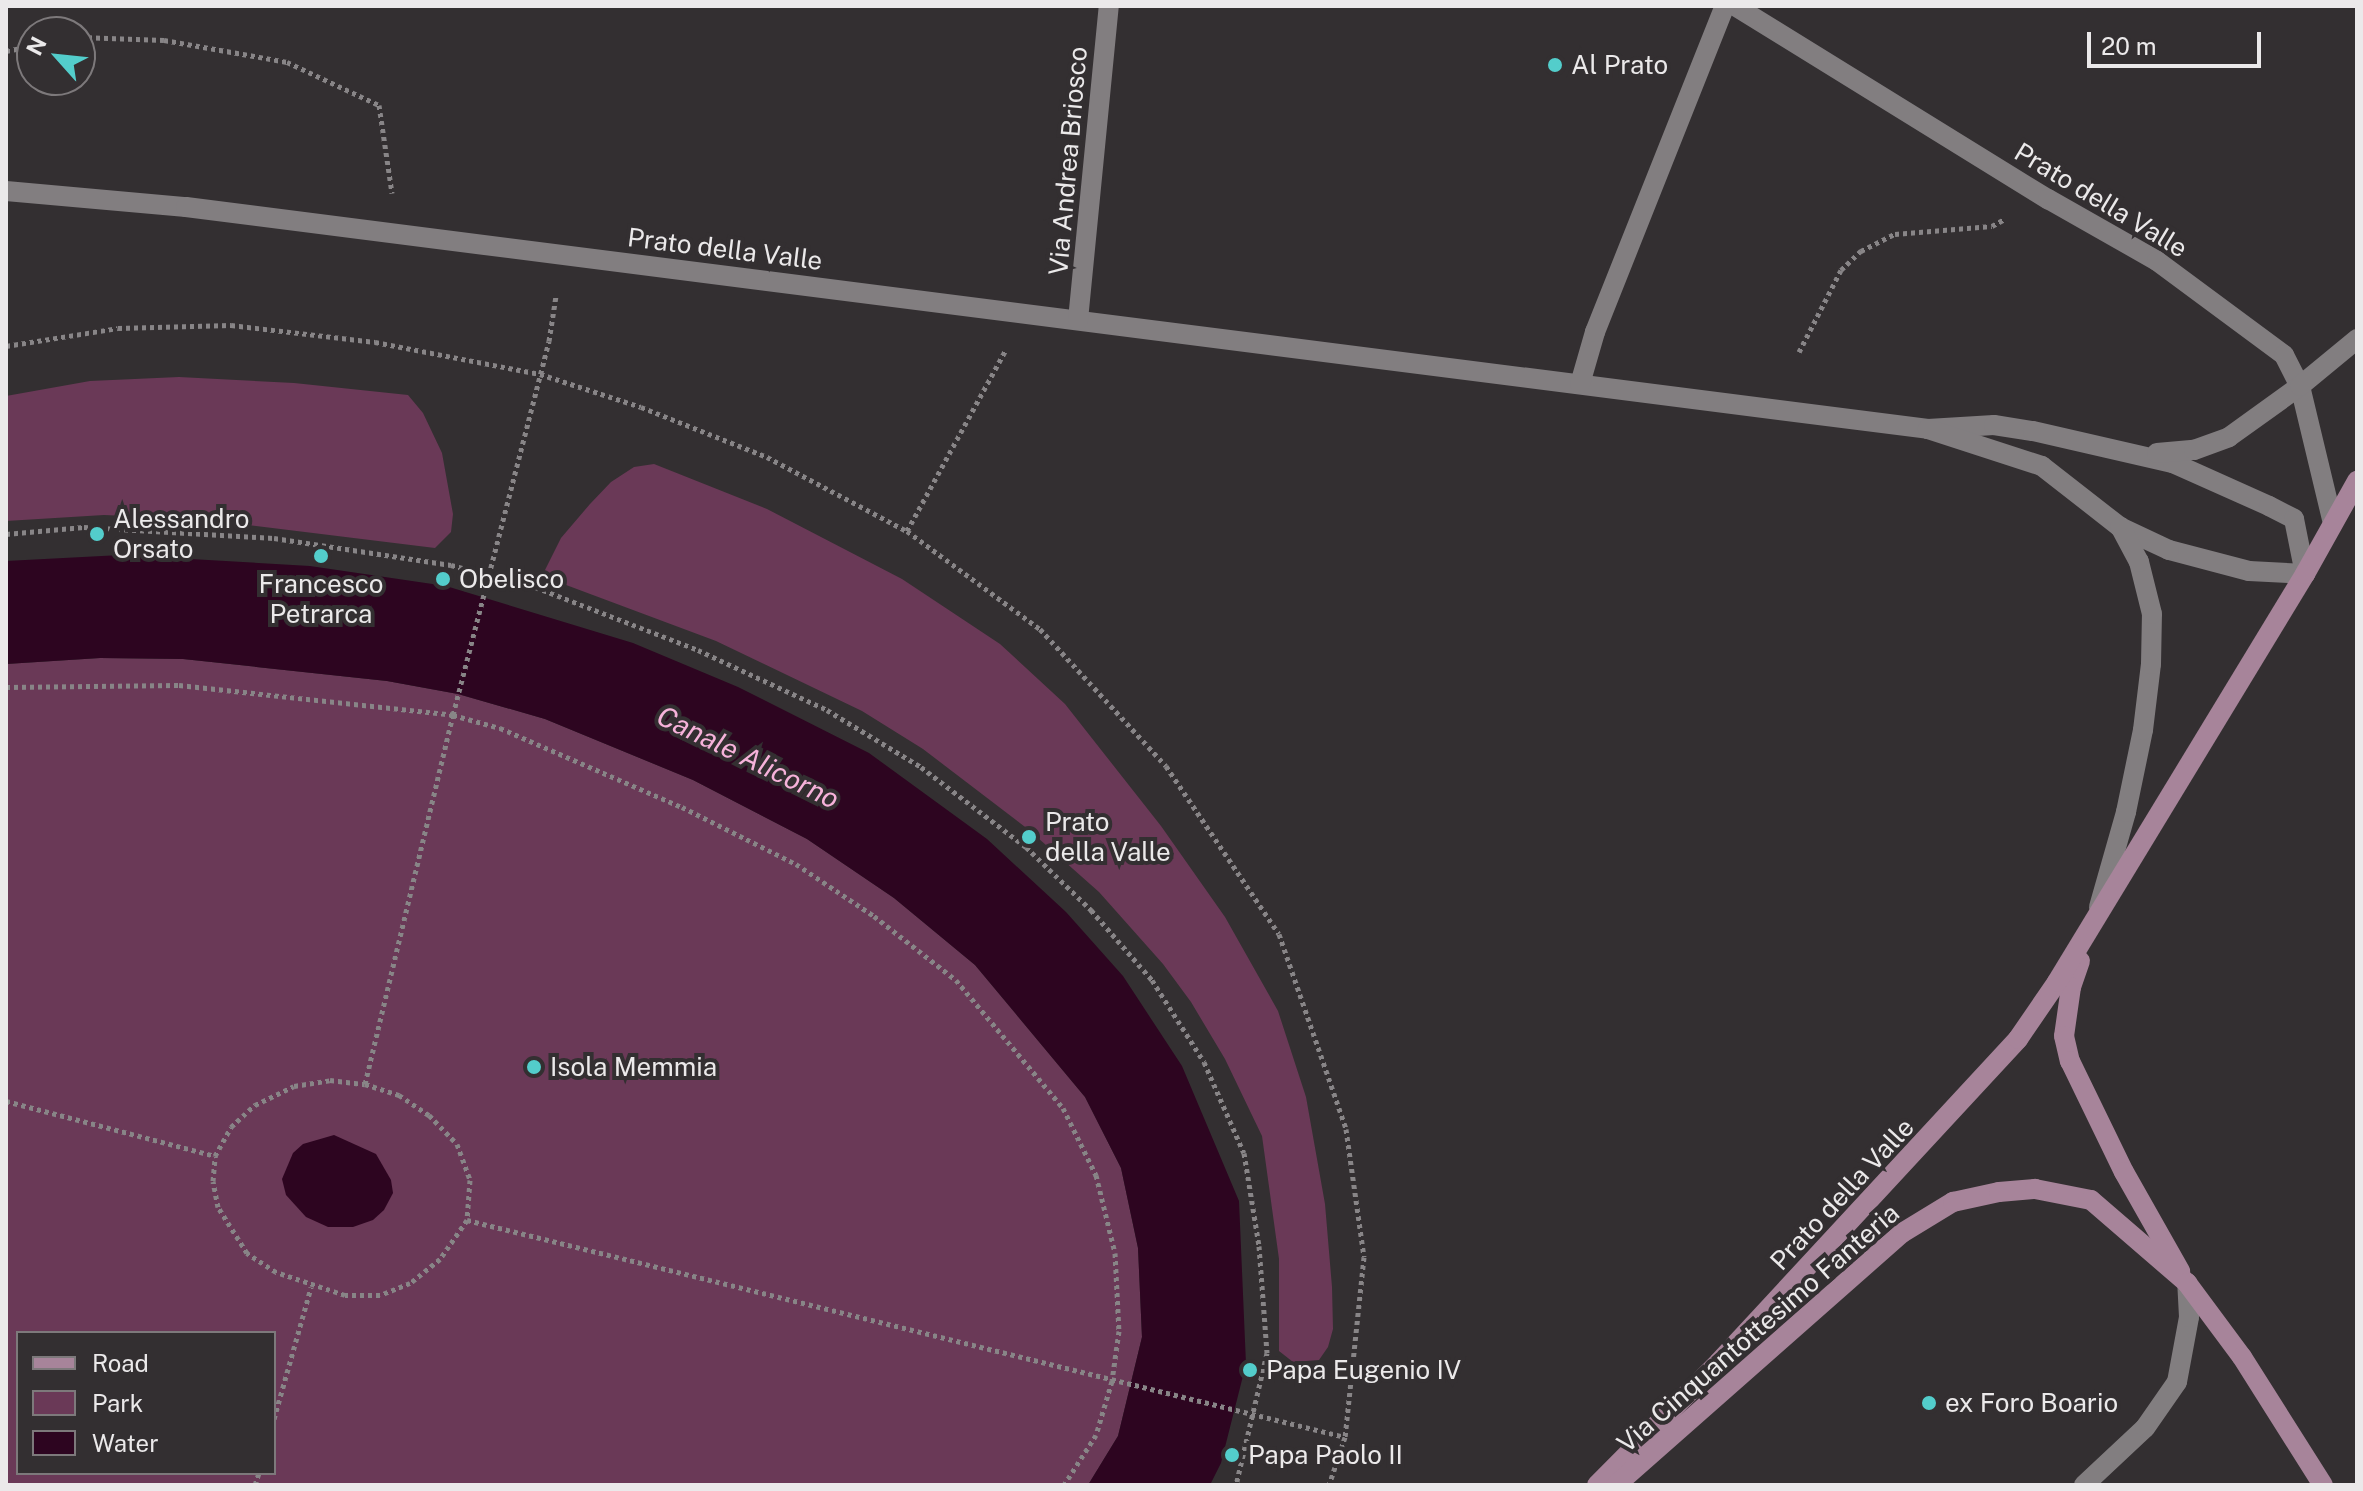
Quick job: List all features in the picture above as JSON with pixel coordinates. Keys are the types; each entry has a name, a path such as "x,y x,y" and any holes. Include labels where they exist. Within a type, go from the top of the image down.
{"street":[{"name":"Via Andrea Briosco","path":"1078,320 1109,6"},
{"path":"1580,384 1595,332 1725,6"},
{"name":"Prato della Valle","path":"1735,6 2048,199 2157,261 2284,355 2300,386 2333,523"},
{"name":"Prato della Valle","path":"6,191 186,207 1928,429 2042,466 2120,527 2169,550 2249,571 2305,574"},
{"path":"2123,450 2172,453 2212,444 2242,429 2357,339"},
{"name":"Prato della Valle","path":"1928,429 1994,425 2123,450 2214,479 2294,519 2305,574"},
{"name":"Prato della Valle","path":"1597,1485 1719,1362 1998,1062 2057,982 2305,574 2357,481"},
{"name":"Prato della Valle","path":"2096,916 2126,812 2143,730 2151,664 2152,614 2139,562 2120,527"},
{"name":"Via Cinquantottesimo Fanteria","path":"2096,916 2071,987 2064,1036 2070,1061 2124,1172 2187,1283 2242,1357 2323,1485"},
{"name":"Via Cinquantottesimo Fanteria","path":"1616,1485 1902,1233 1953,1202 1999,1192 2035,1189 2091,1200 2187,1283"},
{"path":"2084,1485 2145,1428 2177,1382 2189,1317 2187,1283"}],"path":[{"path":"96,38 164,40 287,62 379,105 392,194"},
{"path":"1799,352 1841,270 1861,251 1895,234 1992,226 2048,199"},
{"path":"365,1084 458,694 491,575 540,374 557,292"},
{"path":"6,346 118,328 231,325 375,342 540,374 641,407 767,457 907,531 1040,629 1166,766 1279,934 1346,1129 1364,1257 1345,1437 1329,1485"},
{"path":"907,531 1006,350"},
{"path":"6,534 84,527 274,538 491,575 535,587 670,639 827,710 921,767 1026,847 1091,910 1152,980 1204,1062 1244,1153 1259,1246 1267,1353 1255,1416 1236,1485"},
{"path":"6,687 179,685 453,715 500,728 589,765 796,864 874,916 956,980 1063,1108 1096,1175 1115,1253 1119,1331 1112,1381 1096,1435 1064,1485"},
{"path":"330,1080 365,1084 399,1095 429,1115 457,1144 470,1180 467,1220 440,1259 410,1283 380,1295 345,1295 311,1287 276,1272 247,1253 230,1230 218,1207 213,1181 215,1156 231,1127 255,1105 294,1086 330,1080"},
{"path":"6,1101 215,1156"},
{"path":"467,1220 1345,1437"},
{"path":"276,1412 311,1287"}],"green space":[{"path":"179,377 294,383 408,395 423,413 442,453 453,514 451,532 435,548 200,519 104,515 6,521 6,396 90,381"},
{"path":"654,464 767,509 902,579 1000,644 1065,704 1161,826 1225,917 1278,1011 1306,1097 1325,1204 1332,1287 1333,1329 1328,1347 1319,1360 1293,1362 1279,1351 1279,1259 1262,1136 1225,1059 1191,1002 1163,964 1099,892 1029,830 923,749 862,711 716,641 542,576 561,538 611,482 634,467"},
{"name":"Isola Memmia","path":"100,658 183,659 387,681 458,694 545,719 693,780 807,839 894,898 975,965 1085,1097 1121,1168 1138,1248 1142,1337 1118,1436 1088,1485 6,1485 6,664"}],"water":[{"name":"Canale Alicorno","path":"121,555 310,566 446,586 633,643 738,687 869,753 987,839 1066,912 1123,976 1182,1066 1239,1201 1246,1364 1221,1463 1210,1485 1088,1485 1118,1436 1142,1337 1138,1248 1121,1168 1085,1097 975,965 894,898 807,839 693,780 545,719 458,694 387,681 183,659 100,658 6,664 6,561"},
{"path":"334,1135 376,1154 391,1180 393,1193 384,1210 373,1220 353,1227 328,1227 306,1217 286,1195 282,1179 293,1153 303,1144"}],"place":[{"name":"Al Prato","path":"1555,65"},
{"name":"Alessandro Orsato","path":"97,534"},
{"name":"Francesco Petrarca","path":"321,556"},
{"name":"Obelisco","path":"443,579"},
{"name":"Prato della Valle","path":"1029,837"},
{"name":"Isola Memmia","path":"534,1067"},
{"name":"Papa Eugenio IV","path":"1250,1370"},
{"name":"ex Foro Boario","path":"1929,1403"},
{"name":"Papa Paolo II","path":"1232,1455"}]}
